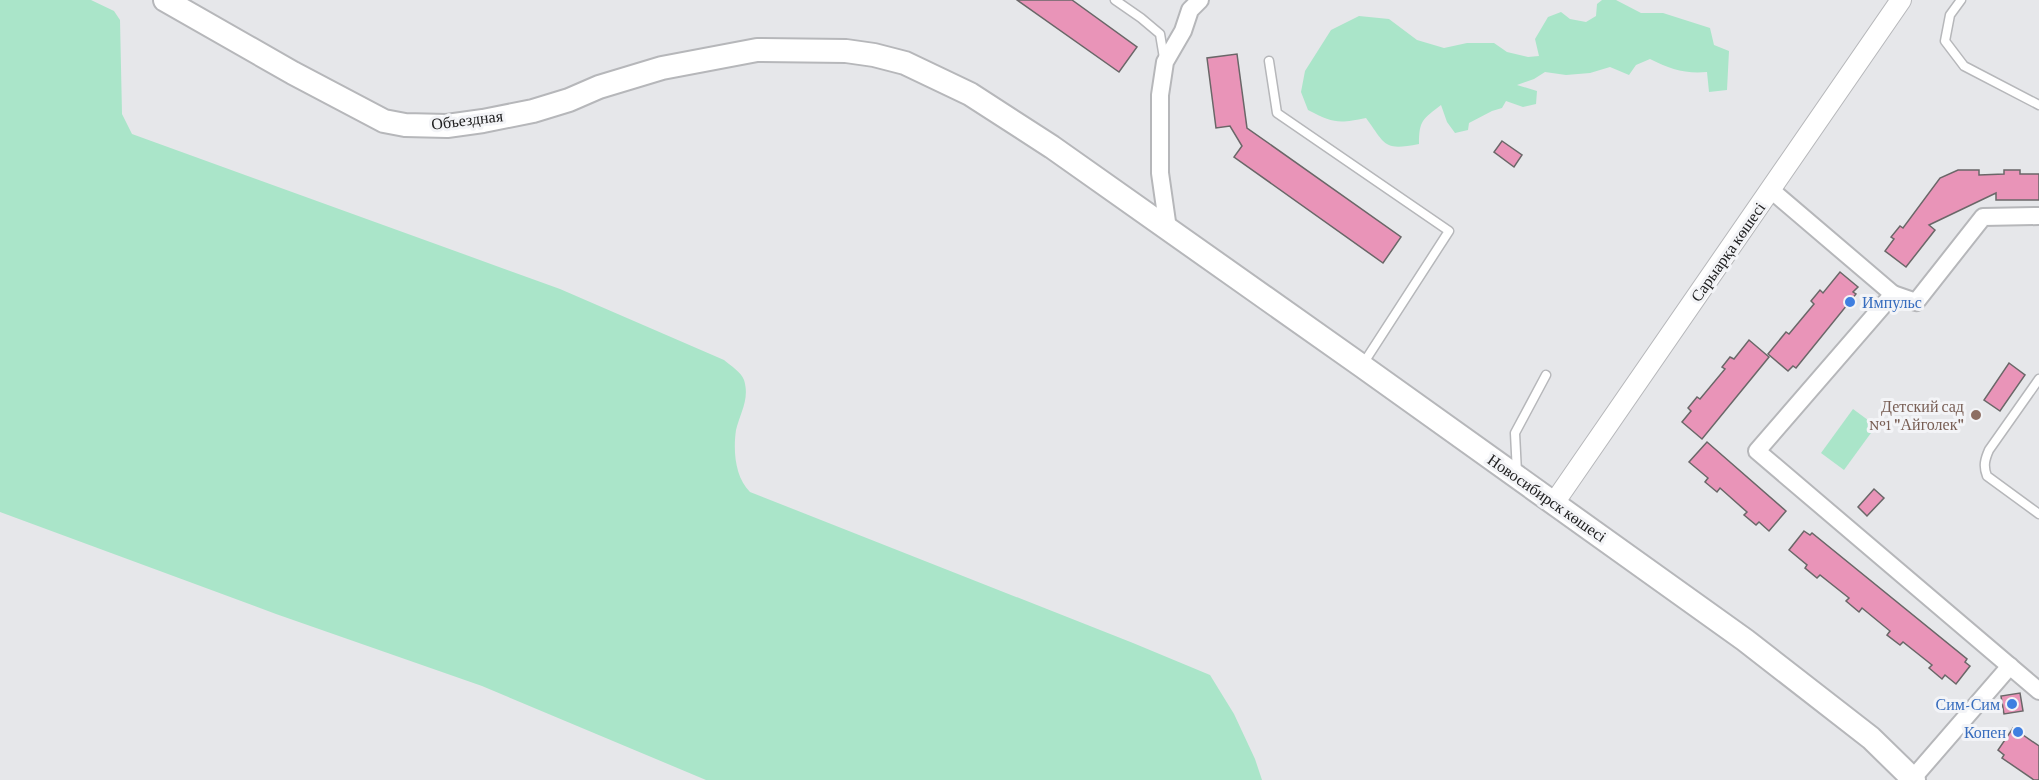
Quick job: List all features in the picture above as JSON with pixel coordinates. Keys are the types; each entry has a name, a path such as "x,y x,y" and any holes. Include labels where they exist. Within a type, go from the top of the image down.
{"main road":[{"name":"Объездная","path":"165,0 293,73 384,121 405,125 447,126 533,111 662,68 758,51 846,51 874,55 904,63 970,94 1052,147 1168,229"},
{"name":"Новосибирск көшесі","path":"1168,229 1754,647 1871,738 1914,779"}],"street":[{"path":"1168,229 1160,174 1160,95 1165,62 1183,31 1190,10 1200,0"},
{"name":"Сарыарқа көшесі","path":"1554,503 1901,0"},
{"path":"1771,190 1893,294 1916,302 1983,217 2039,216"},
{"path":"1893,294 1757,451 2039,691"},
{"path":"1914,779 2010,666"}],"lane":[{"path":"1115,0 1160,34 1165,62"},
{"path":"1961,0 1950,15 1945,41 1964,66 2039,105"},
{"path":"1269,61 1277,113 1449,231 1362,366"},
{"path":"1517,477 1515,433 1546,375"},
{"path":"2039,379 1989,450 1984,460 1984,470 1987,476 2039,514"}],"green space":[{"path":"0,0 91,0 114,11 120,20 122,114 132,134 560,289 724,360 741,374 746,387 745,400 736,430 735,455 741,479 750,492 1210,675 1234,714 1262,780 706,780 482,686 276,614 0,512"},
{"path":"1602,0 1616,0 1641,13 1663,13 1710,28 1714,45 1729,51 1727,90 1709,92 1707,72 1678,70 1650,59 1636,65 1629,75 1610,67 1590,73 1566,75 1545,72 1517,85 1537,91 1536,104 1523,107 1506,101 1502,108 1469,123 1468,130 1455,133 1447,122 1441,105 1423,121 1419,144 1398,147 1386,144 1366,118 1336,121 1308,110 1301,92 1305,71 1331,30 1359,16 1389,19 1417,40 1444,48 1467,43 1494,43 1507,52 1528,57 1539,56 1535,39 1548,17 1561,12 1570,19 1586,22 1596,16 1597,4"},
{"path":"1853,409 1876,426 1844,470 1821,453"}],"building":[{"path":"1017,0 1072,0 1137,47 1119,72"},
{"path":"1237,54 1247,128 1401,237 1383,263 1234,157 1242,146 1230,126 1216,128 1207,58"},
{"path":"1502,141 1522,155 1514,167 1494,152"},
{"path":"1958,170 1979,170 1979,175 2004,174 2004,170 2020,170 2020,174 2039,174 2039,200 1996,200 1996,193 1929,225 1935,230 1906,267 1885,251 1894,239 1891,237 1900,226 1903,228 1940,178"},
{"path":"1840,272 1858,287 1853,292 1856,294 1796,368 1793,366 1788,371 1768,354 1786,332 1789,334 1814,304 1811,301 1820,290 1823,293"},
{"path":"1749,340 1769,357 1702,439 1682,422 1691,411 1688,408 1697,397 1700,399 1725,369 1722,367 1730,357 1734,359"},
{"path":"2009,363 2025,375 2000,411 1984,400"},
{"path":"1707,442 1786,511 1769,531 1759,522 1756,525 1744,515 1747,512 1720,488 1717,492 1705,482 1708,478 1689,462"},
{"path":"1874,489 1884,498 1867,516 1858,507"},
{"path":"1804,531 1810,535 1812,533 1967,659 1965,662 1970,666 1956,684 1945,675 1942,679 1929,668 1932,665 1903,642 1900,645 1887,635 1890,631 1862,608 1859,612 1846,601 1849,598 1820,575 1817,578 1805,568 1807,565 1789,550"},
{"name":"Сим-Сим","path":"2020,693 2023,711 2004,714 2001,696"},
{"path":"2013,728 2039,746 2039,780 2034,780 2002,758 2004,755 1998,750"}],"place":[{"name":"Импульс","path":"1850,302"},
{"name":"Детский сад №1 \"Айголек\"","path":"1976,415"},
{"name":"Сим-Сим","path":"2012,704"},
{"name":"Копен","path":"2018,732"}]}
